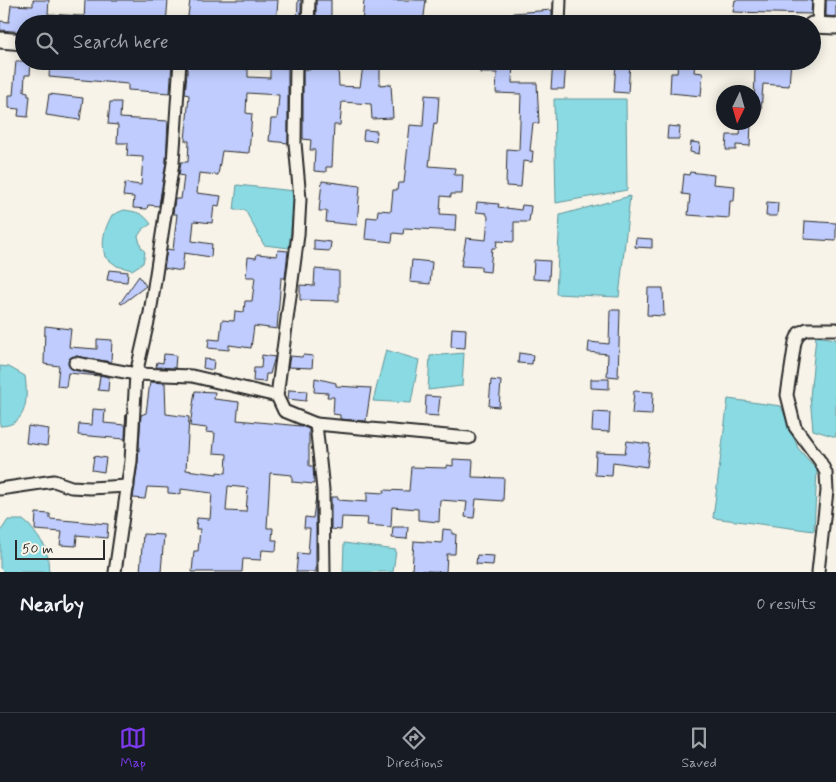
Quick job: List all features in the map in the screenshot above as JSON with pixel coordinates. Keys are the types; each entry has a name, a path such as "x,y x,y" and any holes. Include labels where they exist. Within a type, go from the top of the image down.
{"main road":[{"path":"821,25 836,26"},
{"path":"0,40 15,41"}],"street":[{"path":"308,0 308,15"},
{"path":"559,15 560,0"},
{"path":"817,15 819,0"},
{"path":"115,572 128,486 136,374 150,313 173,163 179,70"},
{"path":"296,70 295,143 300,199 298,235 277,396 284,411 316,424 469,438"},
{"path":"818,572 827,491 826,473 820,461 795,427 787,395 795,342 799,333 807,329 836,329"},
{"path":"75,363 136,374 192,376 277,396"},
{"path":"316,424 323,490 324,572"},
{"path":"0,490 54,481 71,487 128,486"}],"water":[{"path":"554,99 626,99 627,190 556,203"},
{"path":"237,185 295,191 289,248 264,245 245,210 234,210"},
{"path":"630,196 619,297 556,294 560,215"},
{"path":"124,210 140,214 151,224 143,229 138,236 141,247 145,252 143,263 132,270 117,266 105,257 103,245 105,230 112,215"},
{"path":"816,336 836,339 836,437 813,430 810,397"},
{"path":"386,350 419,360 411,403 373,401"},
{"path":"464,353 462,386 428,390 430,356"},
{"path":"0,366 9,367 25,376 26,401 21,416 16,421 9,425 0,426"},
{"path":"728,399 781,406 798,448 817,470 814,531 713,518"},
{"path":"8,520 23,520 30,526 47,549 49,572 4,572 0,568 0,532"},
{"path":"344,543 396,550 393,572 343,572"}],"building":[{"path":"33,0 49,0 48,14 66,15 15,15 15,31 0,30 0,21 9,22 11,5 33,6"},
{"path":"85,0 168,0 167,15 84,15"},
{"path":"190,0 278,0 277,15 188,15"},
{"path":"298,0 301,0 301,15 297,15"},
{"path":"316,0 331,0 331,15 316,15"},
{"path":"364,0 426,0 424,15 363,15"},
{"path":"735,0 812,0 811,14 733,12"},
{"path":"826,0 836,0 836,17 826,16"},
{"path":"552,10 552,15 513,15 513,13"},
{"path":"15,70 30,70 30,75 25,75 24,91 28,92 28,96 30,96 28,117 18,116 19,109 9,108 9,95 13,95"},
{"path":"49,70 171,70 170,93 128,90 128,84 49,77"},
{"path":"187,70 248,70 248,77 270,78 270,70 288,70 288,143 269,141 271,119 277,119 279,95 247,93 246,113 252,114 249,153 222,151 218,175 199,173 197,193 221,196 219,206 214,205 212,223 194,221 192,241 212,244 211,257 184,253 182,271 164,268 167,249 173,250 177,214 173,214 175,199 181,199 184,176 179,175 181,162 188,162 189,141 185,141 189,95 185,94"},
{"path":"303,70 338,70 339,86 360,87 362,70 380,70 380,85 391,84 393,118 372,119 371,104 342,102 340,125 334,125 332,167 326,167 326,172 314,171 315,150 310,150 311,140 303,139"},
{"path":"480,70 513,70 512,83 537,83 539,124 533,123 530,151 533,151 532,162 523,161 521,187 506,186 507,149 519,150 521,94 496,93 497,73 480,73"},
{"path":"552,70 565,70 564,89 551,89"},
{"path":"615,70 630,70 628,93 614,92"},
{"path":"677,70 694,70 694,72 703,73 701,96 670,93 671,73 677,73"},
{"path":"755,70 790,70 789,86 763,84 761,111 761,85 755,85"},
{"path":"49,94 83,98 80,120 46,115"},
{"path":"425,95 439,96 437,124 434,123 429,166 455,168 454,175 463,175 462,194 451,194 451,197 441,196 440,214 456,215 455,231 404,228 403,234 393,233 392,242 365,239 367,217 377,218 378,210 391,211 393,190 397,190 398,183 404,183 410,125 423,126"},
{"path":"110,102 121,102 120,118 168,121 166,162 159,206 148,205 147,209 133,208 134,197 123,196 125,183 141,185 143,157 127,156 128,143 117,143 118,125 108,124"},
{"path":"668,126 680,127 679,139 667,139"},
{"path":"364,130 377,131 376,141 363,140"},
{"path":"740,130 751,130 750,146 736,145 736,150 726,150 727,135 740,135"},
{"path":"691,142 700,143 699,154 690,152"},
{"path":"690,172 714,175 713,184 735,186 734,201 730,201 729,218 688,215 690,195 682,194 684,174 689,175"},
{"path":"322,181 360,186 357,225 326,222 327,211 319,211"},
{"path":"477,202 499,204 498,207 521,210 522,205 531,206 529,222 514,222 514,242 497,241 496,248 492,248 490,272 481,271 481,267 461,266 466,238 486,240 488,217 486,213 476,212"},
{"path":"767,202 778,203 777,216 766,216"},
{"path":"805,221 836,223 836,241 804,239"},
{"path":"636,238 652,239 652,248 635,247"},
{"path":"314,240 331,242 330,251 314,250"},
{"path":"278,250 288,251 285,278 281,278 277,329 254,326 251,348 229,345 229,350 208,348 209,339 220,340 222,320 234,321 235,311 244,312 245,301 252,301 255,277 246,277 248,257 256,258 257,254 277,256"},
{"path":"412,260 432,262 430,284 410,282"},
{"path":"534,260 550,261 549,280 533,279"},
{"path":"315,269 339,271 339,301 300,300 300,285 314,286"},
{"path":"109,270 128,272 127,282 107,280"},
{"path":"139,276 146,286 122,304 120,303"},
{"path":"648,288 663,288 664,316 647,315"},
{"path":"610,310 620,310 618,377 607,376 608,354 588,352 589,342 609,344"},
{"path":"45,326 71,329 69,347 97,349 97,339 112,340 111,362 76,356 70,358 68,362 73,370 109,377 108,391 98,390 100,376 68,373 66,387 57,386 59,366 44,364"},
{"path":"452,328 466,329 465,348 451,347"},
{"path":"519,353 533,355 532,364 518,363"},
{"path":"164,354 176,355 175,368 156,367 157,362 163,363"},
{"path":"262,355 275,357 270,374 266,374 265,382 253,381 254,368 261,368"},
{"path":"303,355 313,356 312,368 288,367 290,356 302,357"},
{"path":"204,359 214,360 213,370 203,368"},
{"path":"315,378 336,383 336,386 371,388 366,421 340,419 340,415 333,414 334,397 327,397 328,393 314,392"},
{"path":"591,379 609,379 609,389 591,388"},
{"path":"491,380 501,381 499,407 489,406"},
{"path":"150,382 165,383 166,414 189,417 186,470 217,474 217,472 226,473 227,454 213,453 215,433 206,432 207,428 190,426 195,391 215,392 214,399 239,402 237,420 301,426 309,429 309,466 313,466 314,484 292,482 292,475 270,473 267,528 273,528 272,540 277,540 276,551 262,550 261,560 243,559 242,572 192,572 194,551 198,551 200,529 196,529 197,518 210,519 212,493 181,489 181,494 168,493 168,488 147,487 145,499 133,498 138,462 141,415 146,413","holes":["228,486 248,488 246,512 226,511"]},
{"path":"289,390 307,391 306,401 288,399"},
{"path":"634,391 653,392 652,415 632,414"},
{"path":"426,396 440,397 438,416 425,415"},
{"path":"93,409 105,410 104,423 125,425 126,414 125,439 78,435 79,424 92,425"},
{"path":"593,412 610,413 609,432 592,431"},
{"path":"28,426 49,429 47,446 26,443"},
{"path":"627,441 650,444 647,467 613,462 612,476 595,475 596,452 625,453"},
{"path":"94,456 106,458 104,472 92,470"},
{"path":"453,459 473,460 472,477 504,478 503,501 476,499 474,518 465,517 467,502 440,500 439,522 418,520 418,509 392,507 391,527 367,525 368,518 342,517 341,530 331,529 331,497 338,497 338,500 367,502 367,492 384,493 384,490 409,491 411,467 447,468 447,465 453,466"},
{"path":"316,496 316,572 296,572 298,553 308,554 310,528 304,528 305,517 313,518"},
{"path":"36,513 50,514 50,519 108,524 107,538 77,535 76,546 60,545 62,532 35,530"},
{"path":"393,527 408,527 407,539 392,538"},
{"path":"443,529 452,530 452,534 456,534 455,554 447,554 446,572 412,570 414,541 442,543"},
{"path":"143,534 164,535 161,572 140,572"},
{"path":"477,555 494,556 493,565 476,564"}]}
